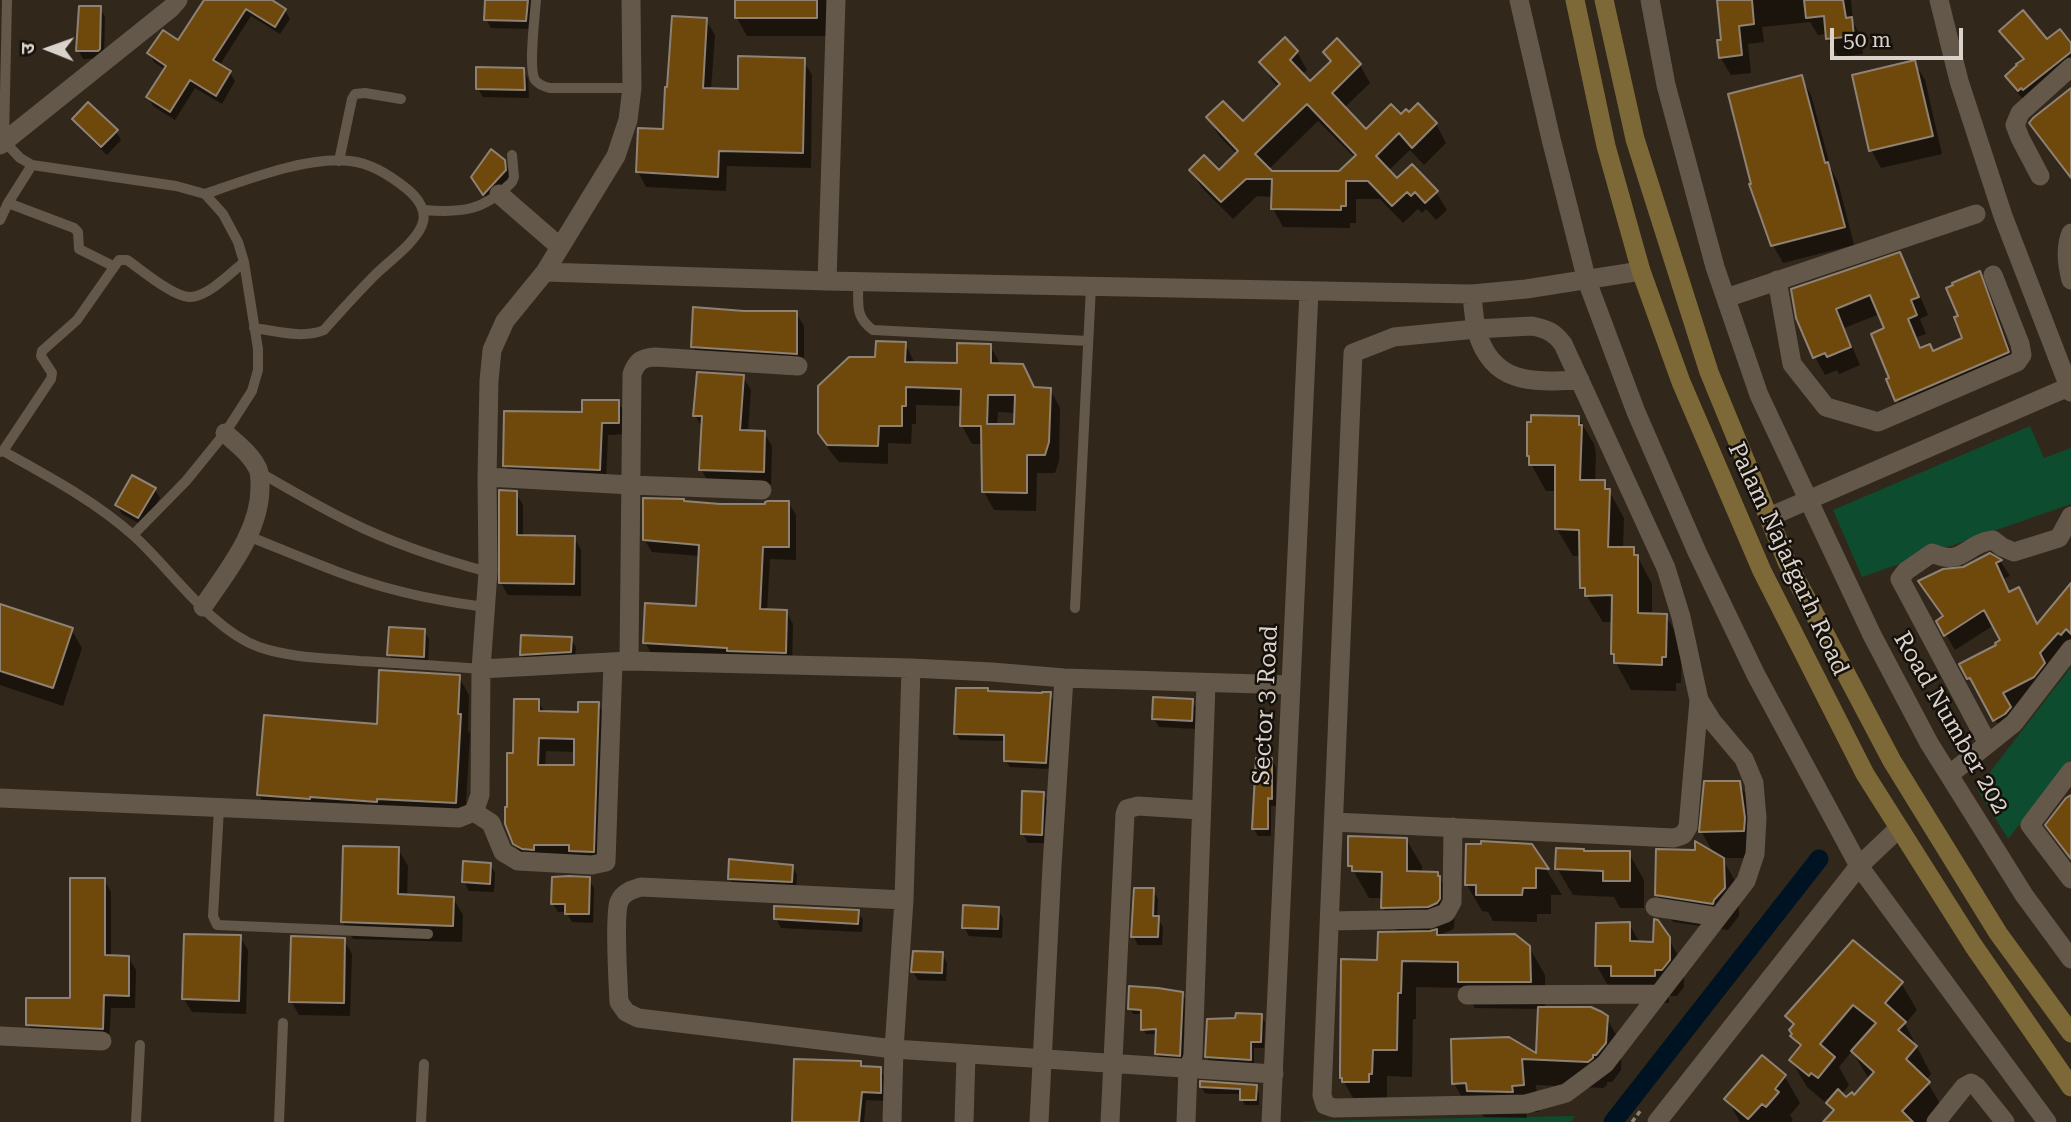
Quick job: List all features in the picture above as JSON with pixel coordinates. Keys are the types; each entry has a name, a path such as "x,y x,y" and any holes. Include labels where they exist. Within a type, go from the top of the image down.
{"main road":[{"name":"Palam Najafgarh Road","path":"1575,0 1606,146 1641,271 1681,382 1762,571 1865,774 1973,945 2071,1087"},
{"name":"Palam Najafgarh Road","path":"1604,0 1635,139 1709,372 1787,562 1892,761 1998,933 2071,1033"}],"street":[{"path":"2,143 178,0"},
{"path":"0,798 459,818 474,811 480,795 481,669 488,572 487,477 492,350 505,321 545,272 616,156 628,120 632,88 631,0"},
{"path":"827,281 836,0"},
{"path":"1519,0 1587,281 1636,411 1697,552 1756,675 1859,866 2047,1122"},
{"name":"Road Number 202","path":"1650,0 1666,85 1715,267 1759,395 1872,635 1929,744 2024,895 2071,959"},
{"path":"1769,517 2070,388 2003,216 1959,81 1939,0"},
{"path":"2040,176 2015,125 2020,113 2071,67"},
{"path":"499,194 560,247"},
{"path":"1726,298 1976,214"},
{"path":"2071,233 2068,240 2067,268 2071,280"},
{"path":"545,272 858,282 1472,294 1587,281 1641,271"},
{"path":"1777,281 1792,364 1826,407 1878,422 2017,362 2022,355 2020,344 1993,275"},
{"name":"Sector 3 Road","path":"1271,1122 1309,290"},
{"path":"1472,294 1476,328 1490,360 1504,372 1523,379 1580,380"},
{"path":"1334,822 1674,838 1683,835 1688,827 1699,700 1681,617 1667,568 1563,344 1547,329 1532,326 1476,328 1394,337 1353,353 1322,1096 1325,1105 1334,1108 1526,1104 1566,1093 1605,1064 1746,881 1755,854 1757,818 1754,783 1744,759 1712,721 1699,700"},
{"path":"474,811 491,823 503,852 518,861 592,865 606,862 631,485 632,374 636,363 644,358 655,357 798,366"},
{"path":"203,607 248,536 260,493 259,472 249,455 225,433"},
{"path":"487,477 762,490"},
{"path":"1988,744 1900,579 1906,571 1931,553 1954,559 1983,541 1993,540 2014,552 2059,538 2071,516"},
{"path":"2059,538 2071,554"},
{"path":"1949,775 2014,723 2071,649"},
{"path":"481,669 621,662 911,668 1064,678 1291,685"},
{"path":"892,1122 904,901 911,668"},
{"path":"1039,1122 1064,678"},
{"path":"1186,1122 1188,1069 1193,1056 1206,684"},
{"path":"2070,772 2030,825 2071,879"},
{"path":"1110,1122 1127,809 1138,806 1200,810"},
{"path":"1330,921 1430,919 1446,913 1452,902 1453,827"},
{"path":"1657,1122 1859,866 1899,828"},
{"path":"904,901 641,887 627,891 619,902 619,1002 626,1013 638,1018 894,1049 1274,1074"},
{"path":"1655,907 1718,916"},
{"path":"1467,995 1659,994"},
{"path":"0,1036 102,1041"},
{"path":"964,1122 966,1055"},
{"path":"1936,1122 1964,1087 1971,1083 1977,1087 2000,1120"}],"lane":[{"path":"7,0 2,143 32,165 176,186 205,194 223,214 238,242 244,262 258,349 258,370 252,391 225,433 186,481 133,535"},
{"path":"536,0 532,68 535,80 550,88 632,88"},
{"path":"339,161 355,94 401,99"},
{"path":"424,210 467,211 486,204 512,182 512,155"},
{"path":"205,194 300,165 325,160 352,161 394,178 411,193 424,210 424,223 417,235 374,275 324,330 314,335 254,328"},
{"path":"0,220 32,165"},
{"path":"8,203 74,228 78,232 79,249 113,266"},
{"path":"244,262 211,288 197,296 187,297 176,293 127,260 119,260 78,320 41,351 41,356 52,373 51,379 2,452 90,503 133,535 203,607 230,630 257,646 281,653 318,658 481,669"},
{"path":"858,282 859,313 863,323 873,330 1088,341"},
{"path":"1075,608 1091,286"},
{"path":"259,472 349,522 394,542 488,572"},
{"path":"248,536 344,575 393,590 435,600 485,607"},
{"path":"219,808 213,916 217,925 428,934"},
{"path":"279,1122 283,1023"},
{"path":"136,1122 140,1045"},
{"path":"421,1122 424,1064"}],"green space":[{"path":"2030,426 2044,458 2071,448 2071,504 1862,577 1833,510"},
{"path":"2071,667 2071,759 2008,839 1977,789"},
{"path":"1575,1116 1571,1122 1302,1122 1302,1121"}],"building":[{"path":"204,0 272,0 286,9 275,27 246,9 213,60 231,71 216,96 190,80 170,112 146,97 166,66 147,53 163,30 178,40"},
{"path":"485,0 528,0 526,21 484,20"},
{"path":"735,0 817,0 817,18 735,18"},
{"path":"1717,0 1752,0 1754,24 1739,26 1742,55 1719,58 1717,40 1721,40"},
{"path":"1804,0 1843,0 1846,18 1852,17 1854,36 1826,39 1824,16 1806,18"},
{"path":"79,6 101,6 98,51 76,51"},
{"path":"2023,10 2047,39 2060,29 2071,43 2071,52 2023,90 2021,88 2018,91 2005,76 2024,59 1999,31"},
{"path":"672,16 707,18 703,88 738,89 738,56 805,58 803,153 719,151 718,177 636,172 638,128 663,129"},
{"path":"1285,37 1298,51 1290,60 1310,81 1331,61 1323,52 1337,38 1361,64 1332,93 1366,129 1391,104 1401,114 1406,109 1409,112 1418,103 1437,123 1412,148 1399,133 1376,156 1397,178 1412,164 1438,191 1425,203 1415,192 1411,196 1407,192 1392,206 1368,181 1346,181 1346,206 1341,206 1341,210 1271,209 1272,179 1246,179 1221,202 1189,170 1204,155 1219,170 1238,151 1206,117 1223,101 1243,121 1280,84 1259,62","holes":["1307,104 1356,155 1339,171 1272,171 1255,154"]},
{"path":"1915,60 1933,136 1869,151 1852,75"},
{"path":"476,67 524,68 525,90 476,89"},
{"path":"1802,75 1845,227 1771,246 1749,184 1728,94"},
{"path":"2071,88 2071,178 2029,123"},
{"path":"88,102 118,130 101,147 72,119"},
{"path":"491,149 505,160 506,170 483,195 471,177"},
{"path":"1900,252 1919,297 1911,300 1917,315 1908,319 1920,348 1930,344 1933,351 1962,338 1954,317 1958,316 1946,288 1980,271 2009,352 1895,401 1886,379 1889,378 1871,334 1884,328 1870,295 1836,309 1851,347 1827,357 1825,353 1813,358 1796,318 1791,289"},
{"path":"693,307 797,311 797,354 691,347"},
{"path":"876,341 906,342 905,362 957,363 957,343 991,344 991,363 1023,364 1034,387 1051,388 1049,442 1045,455 1027,455 1027,493 982,492 981,426 960,426 961,389 906,387 902,426 879,426 878,446 827,445 818,433 818,386 849,357 875,357","holes":["988,395 1015,395 1014,424 987,424"]},
{"path":"697,372 744,375 740,430 765,431 764,472 699,470 702,416 693,416"},
{"path":"582,400 619,400 619,423 602,423 600,470 503,466 504,411 582,412"},
{"path":"1531,415 1579,416 1579,425 1582,425 1580,480 1605,480 1605,489 1610,489 1608,547 1634,547 1634,555 1638,555 1638,613 1667,614 1666,657 1662,657 1662,665 1614,663 1614,654 1611,654 1612,595 1585,596 1585,588 1580,588 1579,530 1555,529 1555,465 1529,465 1527,422 1531,422"},
{"path":"132,475 156,488 138,518 115,505"},
{"path":"499,490 517,491 517,535 575,536 574,584 499,583"},
{"path":"643,498 684,499 720,504 789,501 789,547 763,547 760,609 787,610 786,653 727,651 727,648 643,643 645,603 696,606 699,545 643,540"},
{"path":"1990,553 2002,560 1996,563 2009,592 2019,587 2037,624 2071,583 2071,634 2066,629 2061,635 2058,633 2040,653 2045,663 2034,677 2003,693 2011,707 1993,721 1970,678 1967,679 1959,664 1996,645 2000,640 1984,610 1944,636 1936,621 1943,616 1918,581 1943,569 1963,567"},
{"path":"0,604 73,628 53,688 0,671"},
{"path":"389,627 425,629 424,657 387,655"},
{"path":"521,635 572,637 571,652 520,655"},
{"path":"379,670 460,675 458,714 461,714 456,803 377,799 377,802 257,795 264,715 377,724"},
{"path":"956,688 1051,692 1046,763 1004,761 1004,735 954,734"},
{"path":"1153,697 1193,699 1192,721 1152,719"},
{"path":"514,699 539,699 539,711 578,712 578,702 599,702 594,852 569,851 569,845 534,845 534,850 522,849 513,844 505,824 505,807 507,753 513,753","holes":["539,738 574,739 574,765 538,765"]},
{"path":"1256,758 1272,758 1272,799 1268,798 1268,829 1252,829"},
{"path":"1704,781 1740,781 1744,831 1699,832"},
{"path":"1022,791 1044,792 1042,835 1021,834"},
{"path":"2071,795 2071,859 2045,825"},
{"path":"1348,836 1407,838 1407,871 1438,872 1440,899 1428,907 1381,908 1382,872 1352,871 1352,866 1348,866"},
{"path":"1481,841 1532,844 1549,869 1536,868 1536,888 1523,888 1522,895 1476,895 1476,885 1465,885 1466,844 1481,844"},
{"path":"1695,841 1724,858 1725,888 1713,904 1655,895 1656,849 1695,850"},
{"path":"343,846 399,847 398,894 454,897 453,926 341,922"},
{"path":"1556,848 1630,851 1630,881 1603,881 1603,871 1555,869"},
{"path":"729,859 793,865 792,882 728,879"},
{"path":"463,861 491,863 490,884 462,882"},
{"path":"552,877 590,877 589,914 565,914 565,904 551,904"},
{"path":"70,878 105,878 105,955 129,956 129,996 104,995 103,1029 26,1025 26,998 70,998"},
{"path":"1134,888 1154,888 1153,916 1159,916 1158,937 1131,937"},
{"path":"963,905 999,907 998,929 962,928"},
{"path":"774,906 859,910 858,924 774,919"},
{"path":"1654,919 1658,920 1670,937 1670,960 1662,970 1655,970 1655,976 1611,976 1611,966 1595,966 1596,923 1630,922 1630,941 1653,942"},
{"path":"1437,929 1437,935 1515,934 1530,946 1531,982 1458,982 1458,962 1402,961 1401,993 1398,993 1397,1050 1373,1050 1369,1082 1342,1082 1341,959 1377,960 1378,932"},
{"path":"184,934 241,935 239,1001 182,999"},
{"path":"291,936 345,938 344,1003 289,1002"},
{"path":"1853,940 1903,982 1885,1003 1906,1022 1898,1030 1917,1046 1906,1059 1930,1082 1902,1111 1913,1122 1823,1122 1834,1110 1826,1103 1838,1089 1846,1097 1852,1092 1854,1095 1874,1072 1851,1051 1876,1023 1853,1005 1820,1044 1835,1057 1818,1078 1811,1073 1809,1076 1789,1060 1801,1045 1790,1036 1792,1034 1789,1030 1794,1024 1785,1016"},
{"path":"913,951 943,952 942,973 911,972"},
{"path":"1129,986 1183,992 1180,1056 1155,1054 1156,1029 1141,1030 1141,1010 1128,1009"},
{"path":"1538,1007 1591,1007 1602,1012 1608,1016 1606,1043 1588,1062 1522,1059 1524,1085 1512,1086 1513,1092 1467,1091 1466,1083 1452,1084 1451,1039 1509,1037 1536,1053"},
{"path":"1236,1013 1262,1014 1261,1042 1251,1042 1251,1060 1205,1057 1207,1019 1235,1018"},
{"path":"1762,1055 1786,1075 1775,1089 1779,1092 1766,1107 1762,1104 1748,1119 1724,1099"},
{"path":"794,1059 861,1061 861,1066 881,1067 881,1093 862,1092 859,1122 792,1122"},
{"path":"1200,1081 1257,1085 1256,1100 1240,1100 1240,1089 1200,1087"}],"waterway":[{"path":"1613,1122 1819,859"}]}
